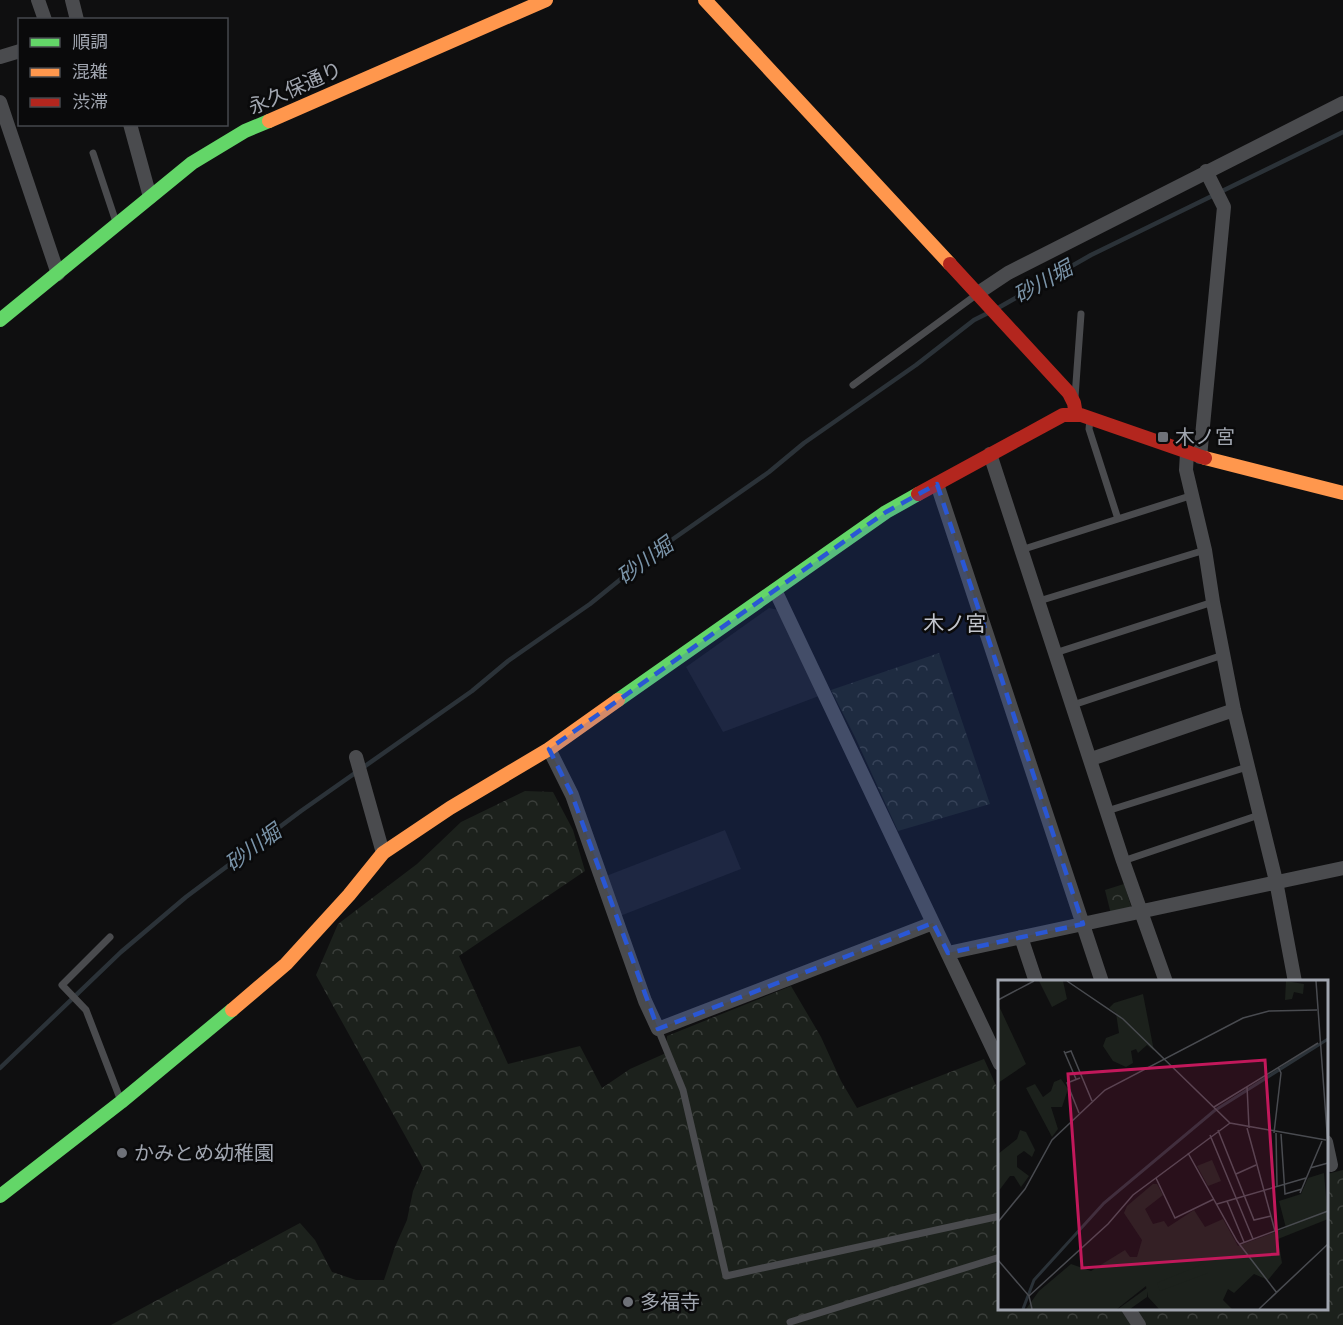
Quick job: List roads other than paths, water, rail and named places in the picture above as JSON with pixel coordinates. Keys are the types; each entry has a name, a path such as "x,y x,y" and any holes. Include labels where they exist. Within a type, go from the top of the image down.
{"street":[{"path":"38,0 44,18"},
{"path":"72,0 76,18"},
{"name":"永久保通り","path":"0,320 192,163 245,131 546,0"},
{"path":"705,0 1069,393 1075,409 1090,419 1193,455 1343,493"},
{"path":"0,57 18,52"},
{"path":"0,102 58,274"},
{"path":"980,296 1008,273 1208,174 1343,103"},
{"path":"131,126 150,197"},
{"path":"1208,174 1224,207 1193,455 1186,470 1205,550 1234,710 1276,881 1296,980"},
{"path":"0,1196 121,1102 286,964 383,854 450,808 549,749 886,512 1075,409"},
{"path":"990,454 1123,861 1166,980"},
{"path":"937,484 1102,980"},
{"path":"775,590 998,1063"},
{"path":"1091,759 1234,710"},
{"path":"549,749 573,795 645,1001 658,1029 933,923"},
{"path":"356,757 383,854"},
{"path":"948,953 1343,868"},
{"path":"1022,937 1036,980"},
{"path":"1328,1148 1333,1164"},
{"path":"1129,1310 1139,1325"}],"lane":[{"path":"93,153 117,225"},
{"path":"853,385 980,296"},
{"path":"1075,409 1081,314"},
{"path":"1090,419 1089,429 1118,519"},
{"path":"1021,550 1193,495"},
{"path":"1039,601 1205,550"},
{"path":"1055,653 1213,602"},
{"path":"1073,705 1223,655"},
{"path":"1107,811 1247,767"},
{"path":"1123,861 1259,815"},
{"path":"110,938 62,985 86,1010 121,1102"},
{"path":"658,1029 683,1090 726,1276 998,1216"},
{"path":"790,1322 998,1257"}],"waterway":[{"name":"砂川堀","path":"998,308 1091,255 1343,132"},
{"name":"砂川堀","path":"0,1068 121,952 186,897 301,811 472,691 508,661 590,604 653,553 769,472 804,443 916,365 974,320 988,313"}],"place":[{"name":"木ノ宮","path":"1163,437"},
{"name":"かみとめ幼稚園","path":"122,1153"},
{"name":"多福寺","path":"628,1302"}],"district":[{"name":"木ノ宮","path":"955,624"}]}
